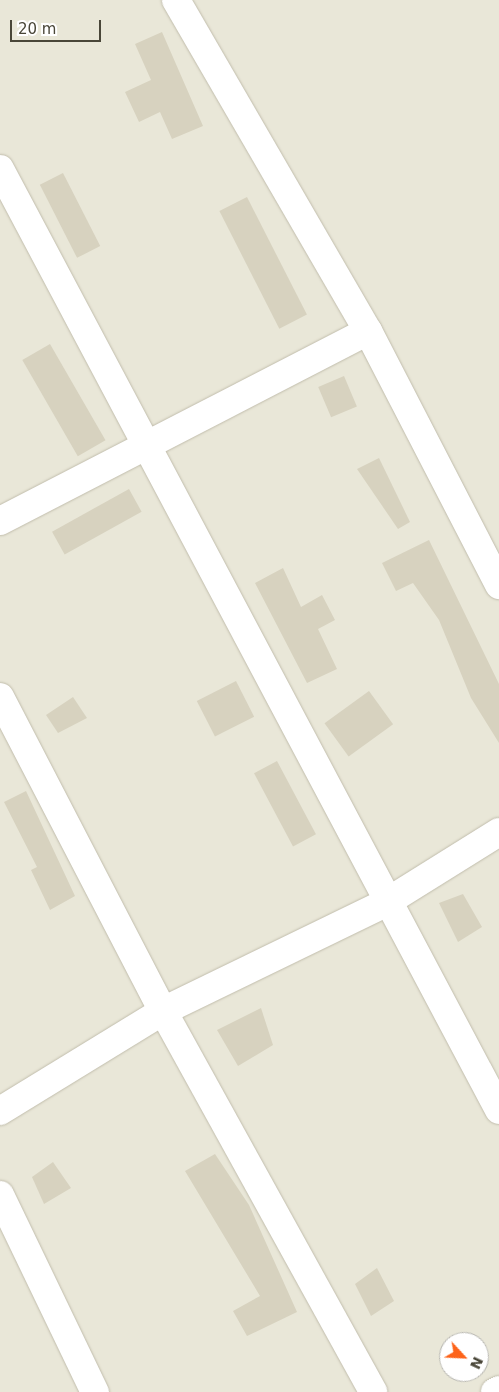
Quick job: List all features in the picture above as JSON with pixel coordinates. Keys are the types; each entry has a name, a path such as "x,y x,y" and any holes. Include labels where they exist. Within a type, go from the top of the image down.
{"street":[{"path":"176,0 368,331 499,585"},
{"path":"0,170 145,448 499,1110"},
{"path":"0,521 145,448 368,331"},
{"path":"0,697 163,1011 374,1392"},
{"path":"0,1111 163,1011 387,902 499,832"},
{"path":"0,1195 94,1392"},
{"path":"495,1392 499,1390"}],"shaded area":[{"path":"0,0 499,0 499,1392 0,1392"}],"building":[{"path":"162,32 203,126 172,139 160,112 139,122 125,92 151,80 135,44"},
{"path":"63,173 100,246 77,258 40,185"},
{"path":"247,197 307,315 279,329 219,211"},
{"path":"50,344 106,440 78,456 22,360"},
{"path":"344,376 357,406 331,417 318,387"},
{"path":"379,458 410,522 398,529 357,469"},
{"path":"129,489 142,512 65,554 52,532"},
{"path":"429,540 499,684 499,743 471,698 439,620 413,583 396,591 382,563"},
{"path":"283,568 301,607 322,595 335,620 318,629 337,669 307,683 255,583"},
{"path":"236,681 254,717 215,737 197,701"},
{"path":"369,691 393,724 349,756 325,723"},
{"path":"73,697 87,718 58,733 46,715"},
{"path":"277,761 316,834 293,846 254,773"},
{"path":"26,791 75,896 50,910 31,870 37,867 4,802"},
{"path":"463,894 482,927 458,942 439,903"},
{"path":"261,1008 273,1045 238,1066 217,1030"},
{"path":"215,1154 249,1205 297,1312 247,1336 233,1311 260,1296 185,1171"},
{"path":"53,1162 71,1188 44,1204 32,1177"},
{"path":"377,1268 394,1301 371,1316 355,1284"}]}
